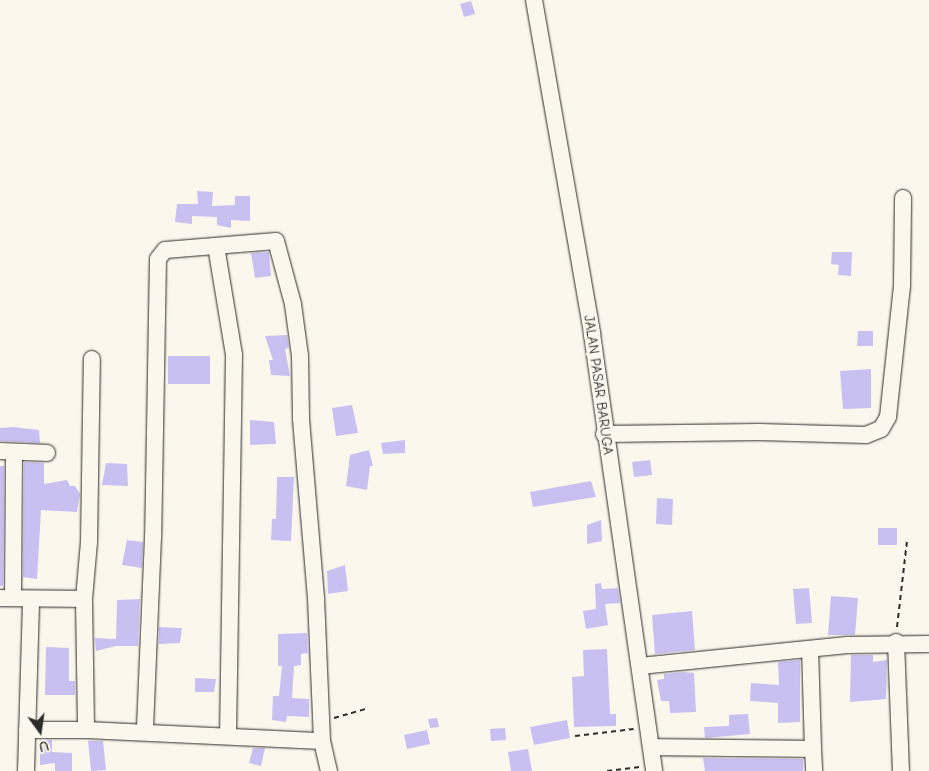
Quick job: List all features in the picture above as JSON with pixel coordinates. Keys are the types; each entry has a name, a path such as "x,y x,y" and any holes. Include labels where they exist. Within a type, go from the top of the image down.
{"street":[{"name":"JALAN PASAR BARUGA","path":"534,0 592,334 604,434 640,666 653,768"},
{"path":"604,434 740,432 866,435 881,429 888,417 902,285 903,198"},
{"path":"145,731 153,537 158,260 165,250 276,241 289,285 300,356 301,418 316,598 320,722 329,771"},
{"path":"216,246 234,355 228,735"},
{"path":"86,730 84,600 89,542 92,359"},
{"path":"47,453 7,451 7,598 84,600"},
{"path":"26,771 31,599"},
{"path":"640,666 896,642 929,644"},
{"path":"896,642 901,771"},
{"path":"810,650 814,771"},
{"path":"27,730 145,731 322,741"},
{"path":"651,747 814,749"}],"path":[{"path":"896,642 907,540"},
{"path":"320,722 368,708"},
{"path":"575,736 648,726"},
{"path":"607,771 653,768"}],"building":[{"path":"471,1 475,14 464,17 460,4"},
{"path":"197,191 213,192 212,206 235,205 235,196 250,196 250,221 231,220 231,228 217,225 217,217 192,216 192,224 175,222 177,204 198,204"},
{"path":"269,252 271,276 255,278 251,253"},
{"path":"832,252 852,252 851,276 838,275 839,265 831,264"},
{"path":"858,331 873,331 873,346 857,346"},
{"path":"287,335 289,348 285,349 290,376 271,375 269,360 273,360 265,336"},
{"path":"168,356 210,356 210,384 168,384"},
{"path":"871,369 871,408 843,409 840,371"},
{"path":"352,405 358,433 336,436 332,408"},
{"path":"250,420 274,422 276,444 250,445"},
{"path":"14,427 39,430 40,443 0,441 0,428"},
{"path":"405,440 405,453 383,454 381,443"},
{"path":"369,450 373,466 370,466 367,490 346,486 350,455"},
{"path":"650,460 652,475 634,477 632,462"},
{"path":"24,462 44,463 44,484 67,480 70,486 75,486 80,494 77,512 41,510 37,579 23,577"},
{"path":"106,463 127,464 128,486 102,485"},
{"path":"0,466 4,466 3,586 0,586"},
{"path":"277,477 294,477 291,541 271,540 272,519 276,519"},
{"path":"591,481 596,497 533,507 530,492"},
{"path":"657,498 673,499 672,525 656,524"},
{"path":"601,520 602,541 587,544 587,525"},
{"path":"878,528 897,528 897,545 878,545"},
{"path":"127,540 143,542 142,568 122,565"},
{"path":"345,565 348,591 328,594 327,571"},
{"path":"601,583 602,589 618,588 620,603 605,604 608,625 586,629 583,611 596,609 595,584"},
{"path":"809,588 812,623 796,624 793,589"},
{"path":"831,596 858,598 855,635 828,635"},
{"path":"140,599 138,646 116,646 96,651 95,638 116,639 117,600"},
{"path":"692,611 695,650 655,654 652,615"},
{"path":"159,627 182,628 180,643 159,644"},
{"path":"307,633 308,653 301,654 301,665 294,666 292,698 309,699 309,717 287,716 286,722 272,720 273,696 279,696 282,666 278,666 278,634"},
{"path":"46,647 69,648 69,681 75,681 75,695 45,695"},
{"path":"607,649 610,714 616,714 616,726 574,727 572,677 584,676 583,650"},
{"path":"851,655 873,655 873,662 887,660 886,699 850,702"},
{"path":"800,660 800,722 778,723 778,703 750,701 751,683 779,685 778,662"},
{"path":"694,673 696,712 670,713 669,701 661,701 657,680 664,679 664,674"},
{"path":"195,678 216,679 214,692 195,692"},
{"path":"748,714 750,734 705,738 704,727 729,726 729,715"},
{"path":"437,718 439,727 430,728 428,719"},
{"path":"567,720 570,738 534,745 530,727"},
{"path":"505,728 506,740 491,741 490,729"},
{"path":"427,730 430,744 407,749 404,735"},
{"path":"40,740 52,740 52,752 72,753 72,771 55,771 55,763 40,765"},
{"path":"88,741 103,741 106,770 91,771"},
{"path":"253,748 265,748 261,766 249,763"},
{"path":"528,749 532,771 511,771 508,752"},
{"path":"703,758 803,759 803,771 705,771"}]}
